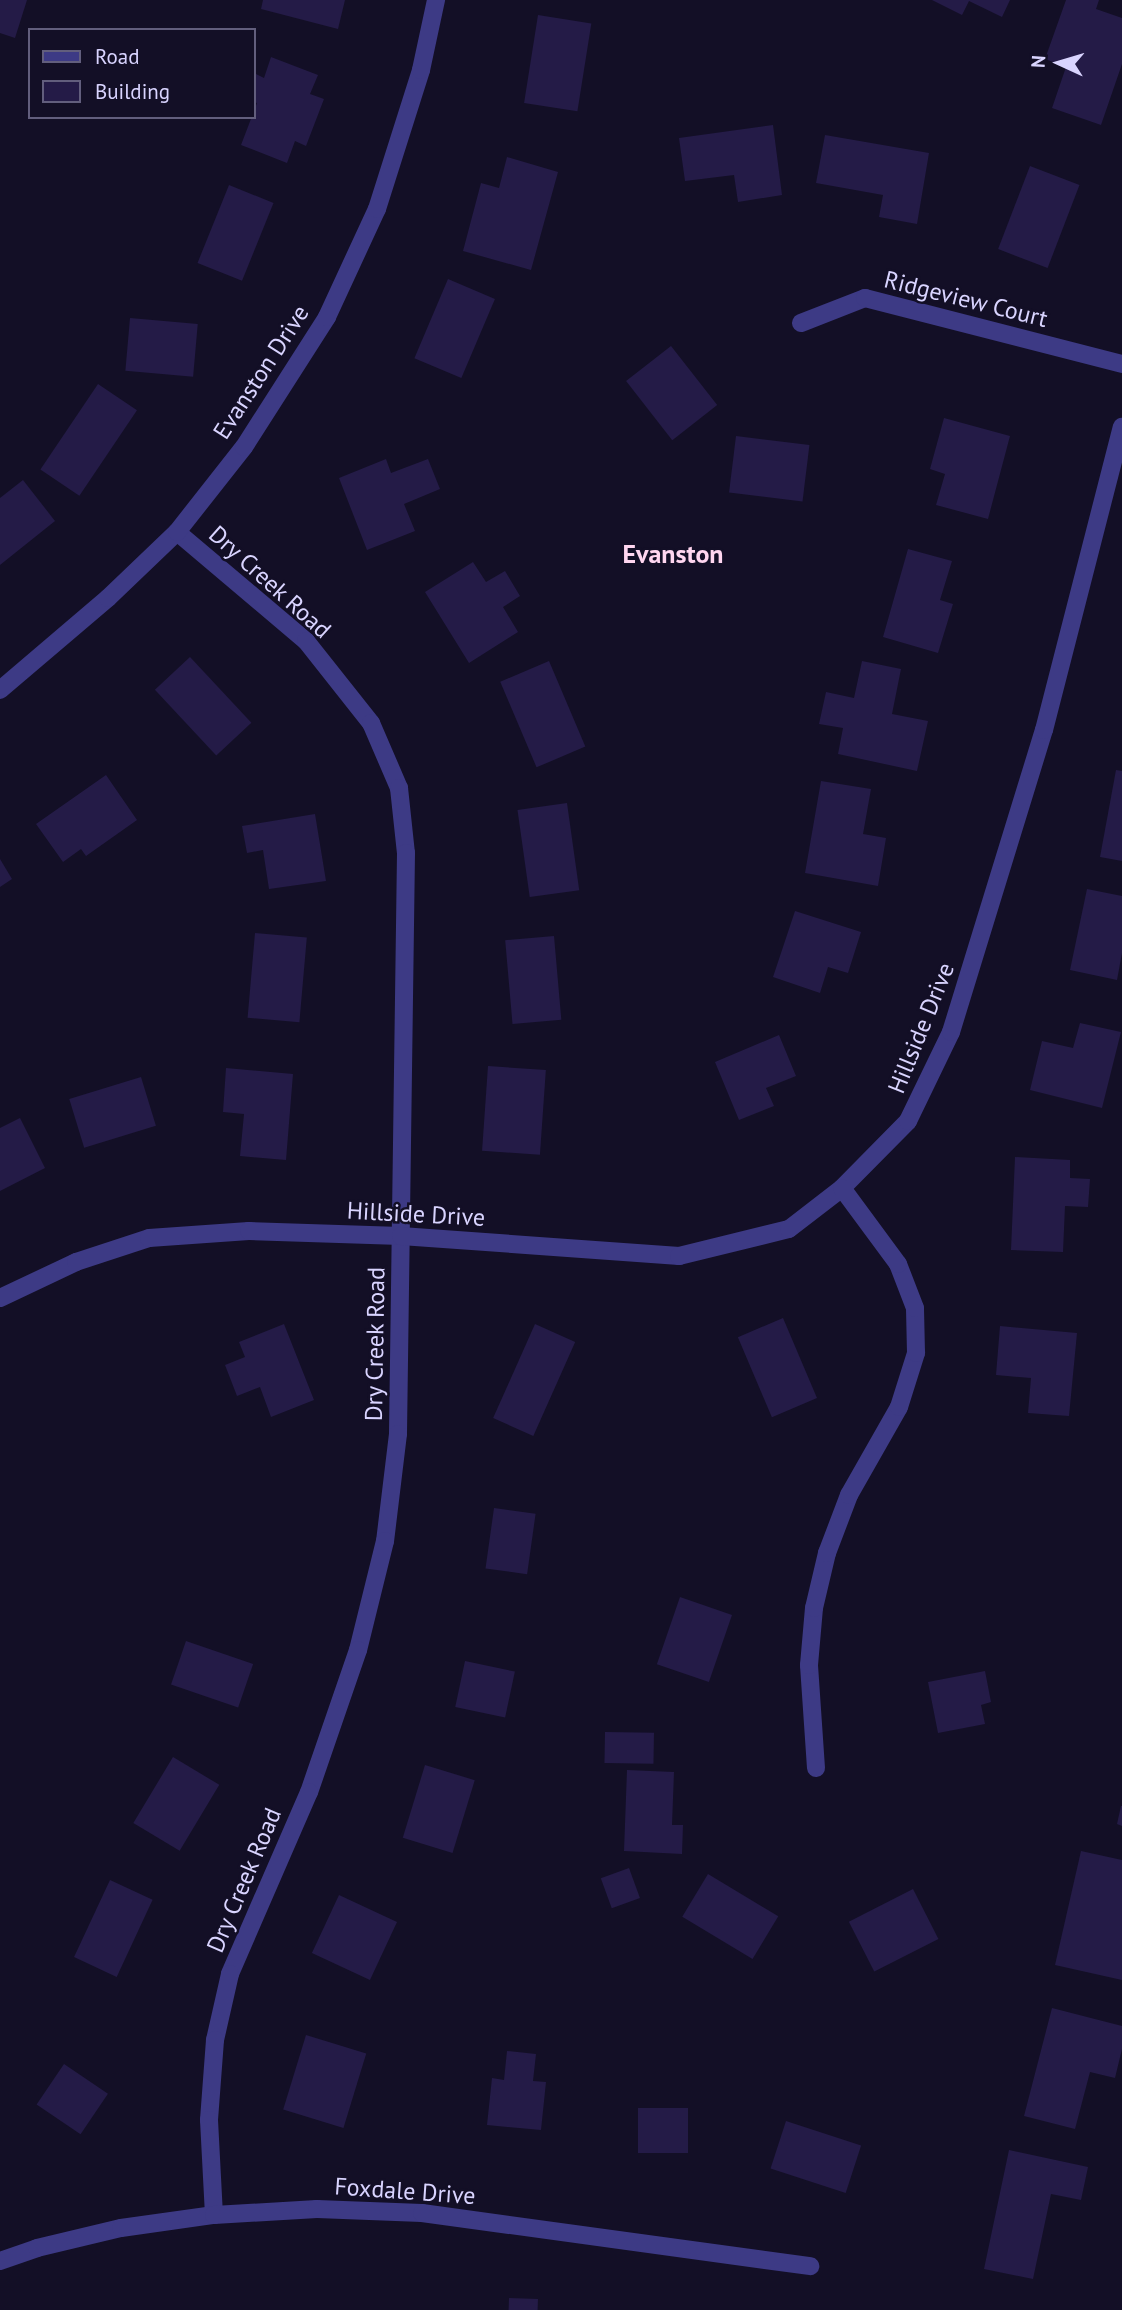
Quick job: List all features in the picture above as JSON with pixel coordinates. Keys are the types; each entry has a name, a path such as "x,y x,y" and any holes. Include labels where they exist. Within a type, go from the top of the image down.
{"street":[{"name":"Evanston Drive","path":"0,690 108,598 177,532 244,447 327,317 377,209 421,70 436,0"},
{"name":"Ridgeview Court","path":"801,323 865,298 1122,364"},
{"name":"Hillside Drive","path":"0,1298 76,1262 149,1238 249,1231 401,1236 679,1256 789,1229 842,1188 908,1121 951,1032 1044,730 1122,427"},
{"name":"Dry Creek Road","path":"177,532 306,641 371,723 399,788 406,853 398,1434 385,1541 358,1650 309,1792 230,1974 215,2040 211,2094 214,2215"},
{"path":"816,1768 809,1665 814,1608 827,1553 849,1495 899,1407 916,1353 915,1308 898,1264 842,1188"},
{"name":"Foxdale Drive","path":"0,2261 37,2248 121,2228 214,2215 317,2209 422,2213 551,2228 810,2266"}],"building":[{"path":"0,0 27,0 15,38 0,33"},
{"path":"263,0 345,0 338,29 261,9"},
{"path":"932,0 1010,0 1002,17 969,1 962,15"},
{"path":"1066,0 1099,0 1096,9 1122,18 1122,64 1101,125 1052,108 1066,67 1045,59"},
{"path":"538,15 591,23 577,111 524,103"},
{"path":"271,57 318,75 310,94 324,99 306,146 295,141 287,163 241,145 251,119 256,119 256,74 264,78"},
{"path":"773,125 782,195 738,202 734,175 685,181 679,138"},
{"path":"825,135 929,153 917,224 879,217 883,195 816,183"},
{"path":"507,157 558,172 531,270 463,251 481,183 499,188"},
{"path":"1030,166 1079,185 1048,268 998,249"},
{"path":"229,185 274,203 242,281 198,263"},
{"path":"448,279 495,299 461,378 414,358"},
{"path":"130,318 198,324 193,377 125,371"},
{"path":"671,346 717,405 672,440 626,381"},
{"path":"98,384 137,410 79,496 40,469"},
{"path":"944,418 1010,436 988,519 936,505 945,474 930,469"},
{"path":"736,436 809,445 803,502 729,493"},
{"path":"386,459 391,473 428,459 440,489 404,504 415,531 367,550 339,478"},
{"path":"23,480 55,521 0,565 0,498"},
{"path":"908,549 952,561 940,600 953,604 938,653 883,637"},
{"path":"473,562 486,582 505,571 520,596 503,607 518,632 469,663 425,592"},
{"path":"190,657 251,723 216,756 155,690"},
{"path":"549,661 585,747 537,767 500,682"},
{"path":"862,661 901,669 892,714 928,721 917,771 838,754 843,728 819,724 826,692 854,698"},
{"path":"1116,770 1122,771 1122,861 1100,857"},
{"path":"106,775 137,820 86,856 81,849 63,862 36,824"},
{"path":"821,781 871,789 863,834 886,838 878,886 805,873"},
{"path":"567,803 579,890 530,897 517,810"},
{"path":"315,814 326,881 269,889 263,850 247,853 242,826"},
{"path":"0,859 12,879 0,887"},
{"path":"1087,889 1122,896 1122,953 1117,980 1070,970"},
{"path":"795,911 861,932 848,973 828,967 820,993 773,977"},
{"path":"255,933 307,938 299,1022 248,1018"},
{"path":"554,936 561,1020 513,1024 505,940"},
{"path":"1080,1023 1121,1032 1102,1108 1030,1090 1042,1041 1073,1048"},
{"path":"779,1035 796,1076 766,1088 774,1106 739,1120 715,1062"},
{"path":"488,1066 546,1070 540,1155 482,1151"},
{"path":"226,1068 293,1074 286,1160 240,1156 244,1114 223,1112"},
{"path":"141,1077 156,1126 84,1148 69,1099"},
{"path":"20,1118 45,1168 0,1191 0,1128"},
{"path":"1015,1157 1070,1160 1070,1178 1090,1179 1088,1207 1065,1206 1063,1252 1011,1250"},
{"path":"783,1318 817,1398 772,1417 738,1337"},
{"path":"284,1324 314,1400 271,1417 260,1387 237,1396 225,1365 245,1357 239,1342"},
{"path":"535,1324 575,1342 533,1436 493,1418"},
{"path":"1000,1326 1077,1333 1069,1416 1028,1413 1031,1378 996,1375"},
{"path":"494,1508 536,1514 527,1574 486,1568"},
{"path":"680,1597 732,1615 709,1682 657,1664"},
{"path":"186,1641 253,1664 238,1708 171,1684"},
{"path":"465,1661 515,1672 505,1718 455,1707"},
{"path":"985,1671 991,1702 981,1705 985,1724 938,1733 928,1682"},
{"path":"605,1732 654,1733 653,1764 604,1763"},
{"path":"173,1757 219,1785 180,1851 133,1823"},
{"path":"425,1765 475,1780 453,1853 403,1838"},
{"path":"627,1770 674,1772 672,1825 683,1825 682,1854 624,1851"},
{"path":"1122,1806 1122,1826 1117,1824"},
{"path":"1081,1851 1122,1860 1122,1980 1055,1965"},
{"path":"629,1868 640,1898 612,1908 601,1878"},
{"path":"708,1874 778,1916 753,1959 682,1917"},
{"path":"110,1880 153,1900 117,1977 74,1957"},
{"path":"913,1889 938,1939 874,1972 849,1922"},
{"path":"339,1895 397,1922 370,1980 312,1953"},
{"path":"1052,2008 1122,2026 1122,2049 1115,2078 1090,2072 1075,2129 1024,2116"},
{"path":"306,2035 366,2053 343,2128 283,2110"},
{"path":"507,2051 536,2054 533,2081 546,2082 541,2130 487,2125 492,2078 504,2080"},
{"path":"64,2064 108,2094 81,2134 37,2105"},
{"path":"638,2108 688,2108 688,2153 638,2153"},
{"path":"786,2121 861,2145 846,2193 771,2169"},
{"path":"1009,2150 1088,2167 1081,2200 1051,2194 1033,2279 984,2269"},
{"path":"509,2298 538,2299 538,2310 509,2310"}],"district":[{"name":"Evanston","path":"673,554"}]}
